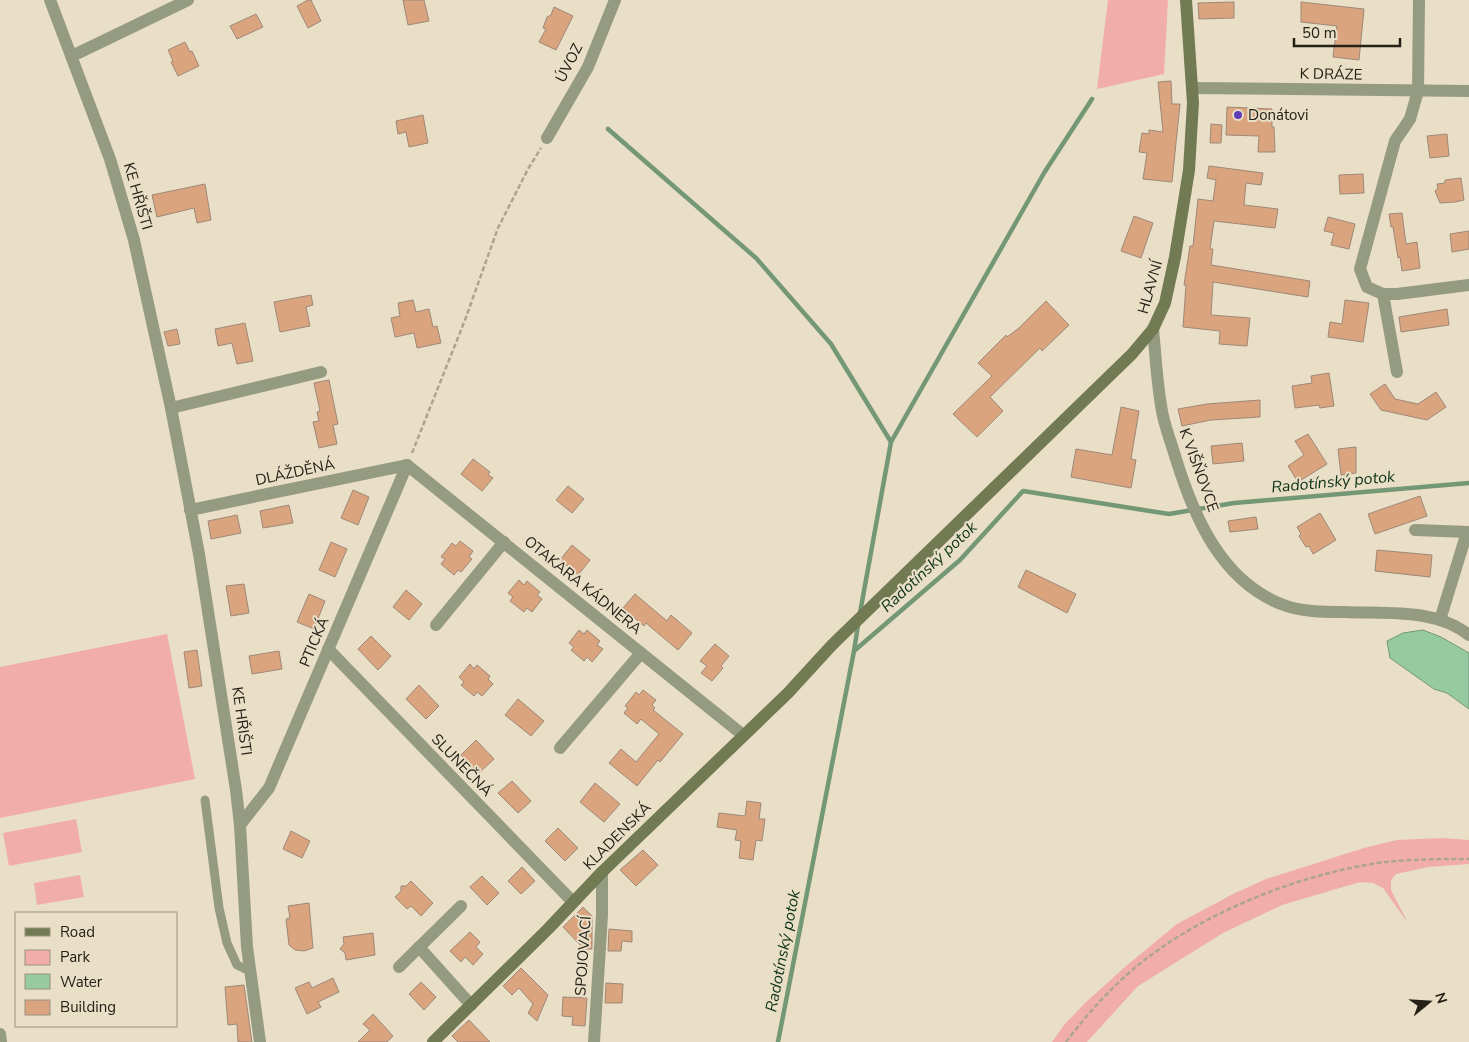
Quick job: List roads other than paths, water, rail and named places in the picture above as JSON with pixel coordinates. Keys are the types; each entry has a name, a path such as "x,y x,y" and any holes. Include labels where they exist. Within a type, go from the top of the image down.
{"main road":[{"name":"HLAVNÍ","path":"788,693 832,645 1132,354 1153,329 1167,296 1190,160 1193,122 1186,0"},
{"name":"KLADENSKÁ","path":"433,1042 602,872 788,693"}],"street":[{"name":"KE HŘIŠTI","path":"50,0 110,160 134,240 171,408 222,698 240,825 247,947 260,1042"},
{"path":"72,56 188,0"},
{"name":"ÚVOZ","path":"546,138 588,67 615,0"},
{"path":"1419,0 1418,92 1410,119 1395,141 1360,270 1367,287 1382,294 1397,294 1469,285"},
{"name":"K DRÁZE","path":"1192,88 1418,92 1469,91"},
{"path":"1382,294 1397,372"},
{"name":"K VIŠŇOVCE","path":"1153,329 1164,417 1180,471 1203,528 1232,571 1255,590 1271,600 1288,607 1409,615 1440,620 1469,635"},
{"path":"171,408 321,372"},
{"name":"DLÁŽDĚNÁ","path":"190,510 407,465"},
{"name":"OTAKARA KÁDNERA","path":"407,465 743,735"},
{"name":"PTICKÁ","path":"240,825 269,788 407,465"},
{"path":"1415,530 1468,532 1440,620"},
{"name":"OTAKARA KÁDNERA","path":"436,625 504,542"},
{"name":"SLUNEČNÁ","path":"328,650 573,902"},
{"name":"OTAKARA KÁDNERA","path":"560,748 641,653"},
{"name":"SPOJOVACÍ","path":"594,1042 602,915 602,872"},
{"path":"399,967 461,906"},
{"path":"419,948 471,1005"},
{"path":"0,1034 1,1042"}],"lane":[{"path":"205,800 219,908 227,943 237,964 250,971"}],"water":[{"path":"1423,630 1441,637 1469,653 1469,709 1447,693 1434,689 1390,658 1387,641 1403,633"}],"waterway":[{"path":"891,442 1044,173 1092,99"},
{"path":"608,129 756,258 831,344 891,442 860,613"},
{"name":"Radotínský potok","path":"778,1042 854,651 960,560 1023,491 1169,514 1234,503 1469,483"},
{"path":"854,651 858,625"}],"place":[{"name":"Donátovi","path":"1238,115"}]}
